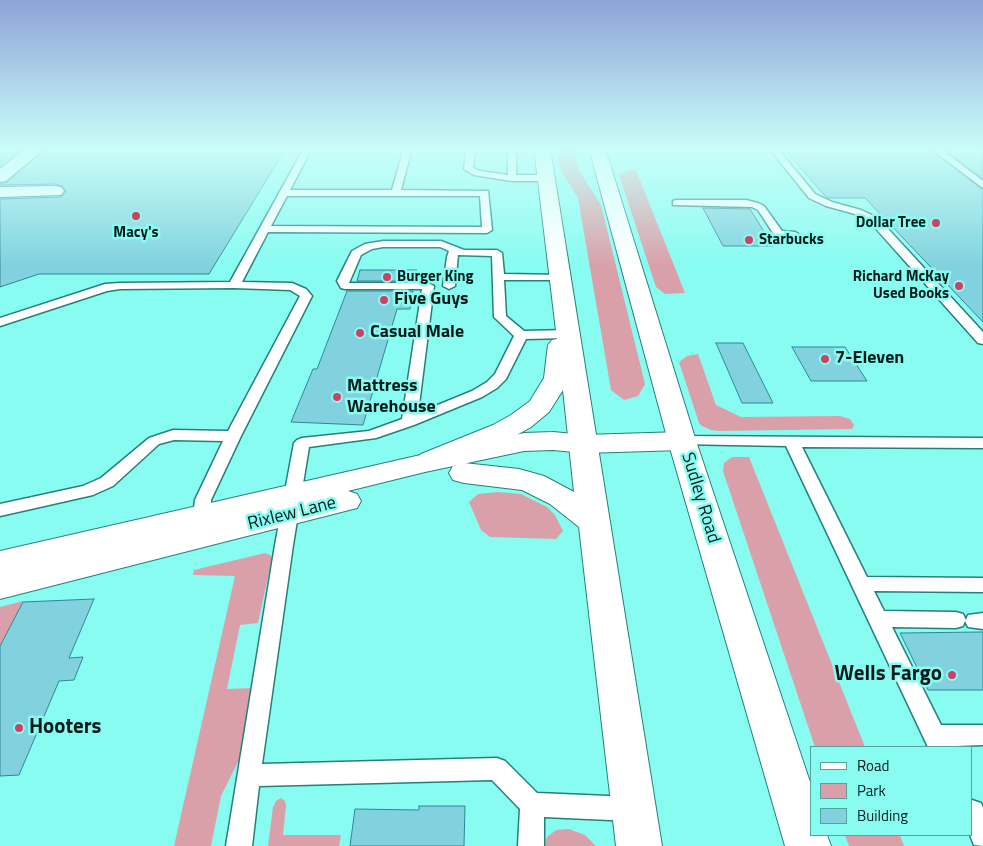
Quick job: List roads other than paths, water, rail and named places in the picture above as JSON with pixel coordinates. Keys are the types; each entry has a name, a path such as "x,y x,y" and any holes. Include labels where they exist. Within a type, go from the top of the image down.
{"main road":[{"path":"547,187 565,327 584,444 639,846"},
{"name":"Sudley Road","path":"608,187 682,441 808,846"},
{"path":"0,192 55,192"},
{"path":"431,461 503,431 521,421 540,406 557,378 565,327"},
{"name":"Rixlew Lane","path":"292,504 431,461 524,442 553,440 584,444 682,441"},
{"name":"Rixlew Lane","path":"0,564 201,526 292,504 539,458 584,444"},
{"path":"464,473 533,483 561,497 594,522"},
{"name":"Rixlew Lane","path":"0,586 201,526"}],"lane":[{"path":"234,285 285,187"},
{"path":"396,193 397,187"},
{"path":"805,187 812,196 819,200 858,212 874,220 983,340"},
{"path":"264,229 487,230 485,193 282,192"},
{"path":"676,202 746,203 755,205 761,208 779,234 795,235"},
{"path":"409,422 428,286 345,286 343,281 356,253 369,246 440,244 463,253 497,253 500,317 521,334 565,327"},
{"path":"449,286 454,251"},
{"path":"499,277 560,277"},
{"path":"0,322 105,288 120,286 234,285 292,287 302,291 306,296 233,436 203,500 201,526"},
{"path":"239,846 302,443 371,435 409,422 477,394 492,386 501,376 521,334"},
{"path":"0,510 88,491 107,482 154,442 173,435 233,436"},
{"path":"682,441 983,443"},
{"path":"792,441 937,741 983,735"},
{"path":"861,584 983,585"},
{"path":"878,619 971,621"},
{"path":"250,774 497,769 532,805 634,809"},
{"path":"530,846 532,805"},
{"path":"973,814 983,836"}],"place":[{"name":"Macy's","path":"136,216"},
{"name":"Dollar Tree","path":"936,223"},
{"name":"Starbucks","path":"749,240"},
{"name":"Burger King","path":"387,277"},
{"name":"Richard McKay Used Books","path":"959,286"},
{"name":"Five Guys","path":"384,300"},
{"name":"Casual Male","path":"360,333"},
{"name":"7-Eleven","path":"825,359"},
{"name":"Mattress Warehouse","path":"337,397"},
{"name":"Wells Fargo","path":"952,675"},
{"name":"Hooters","path":"19,728"}]}
